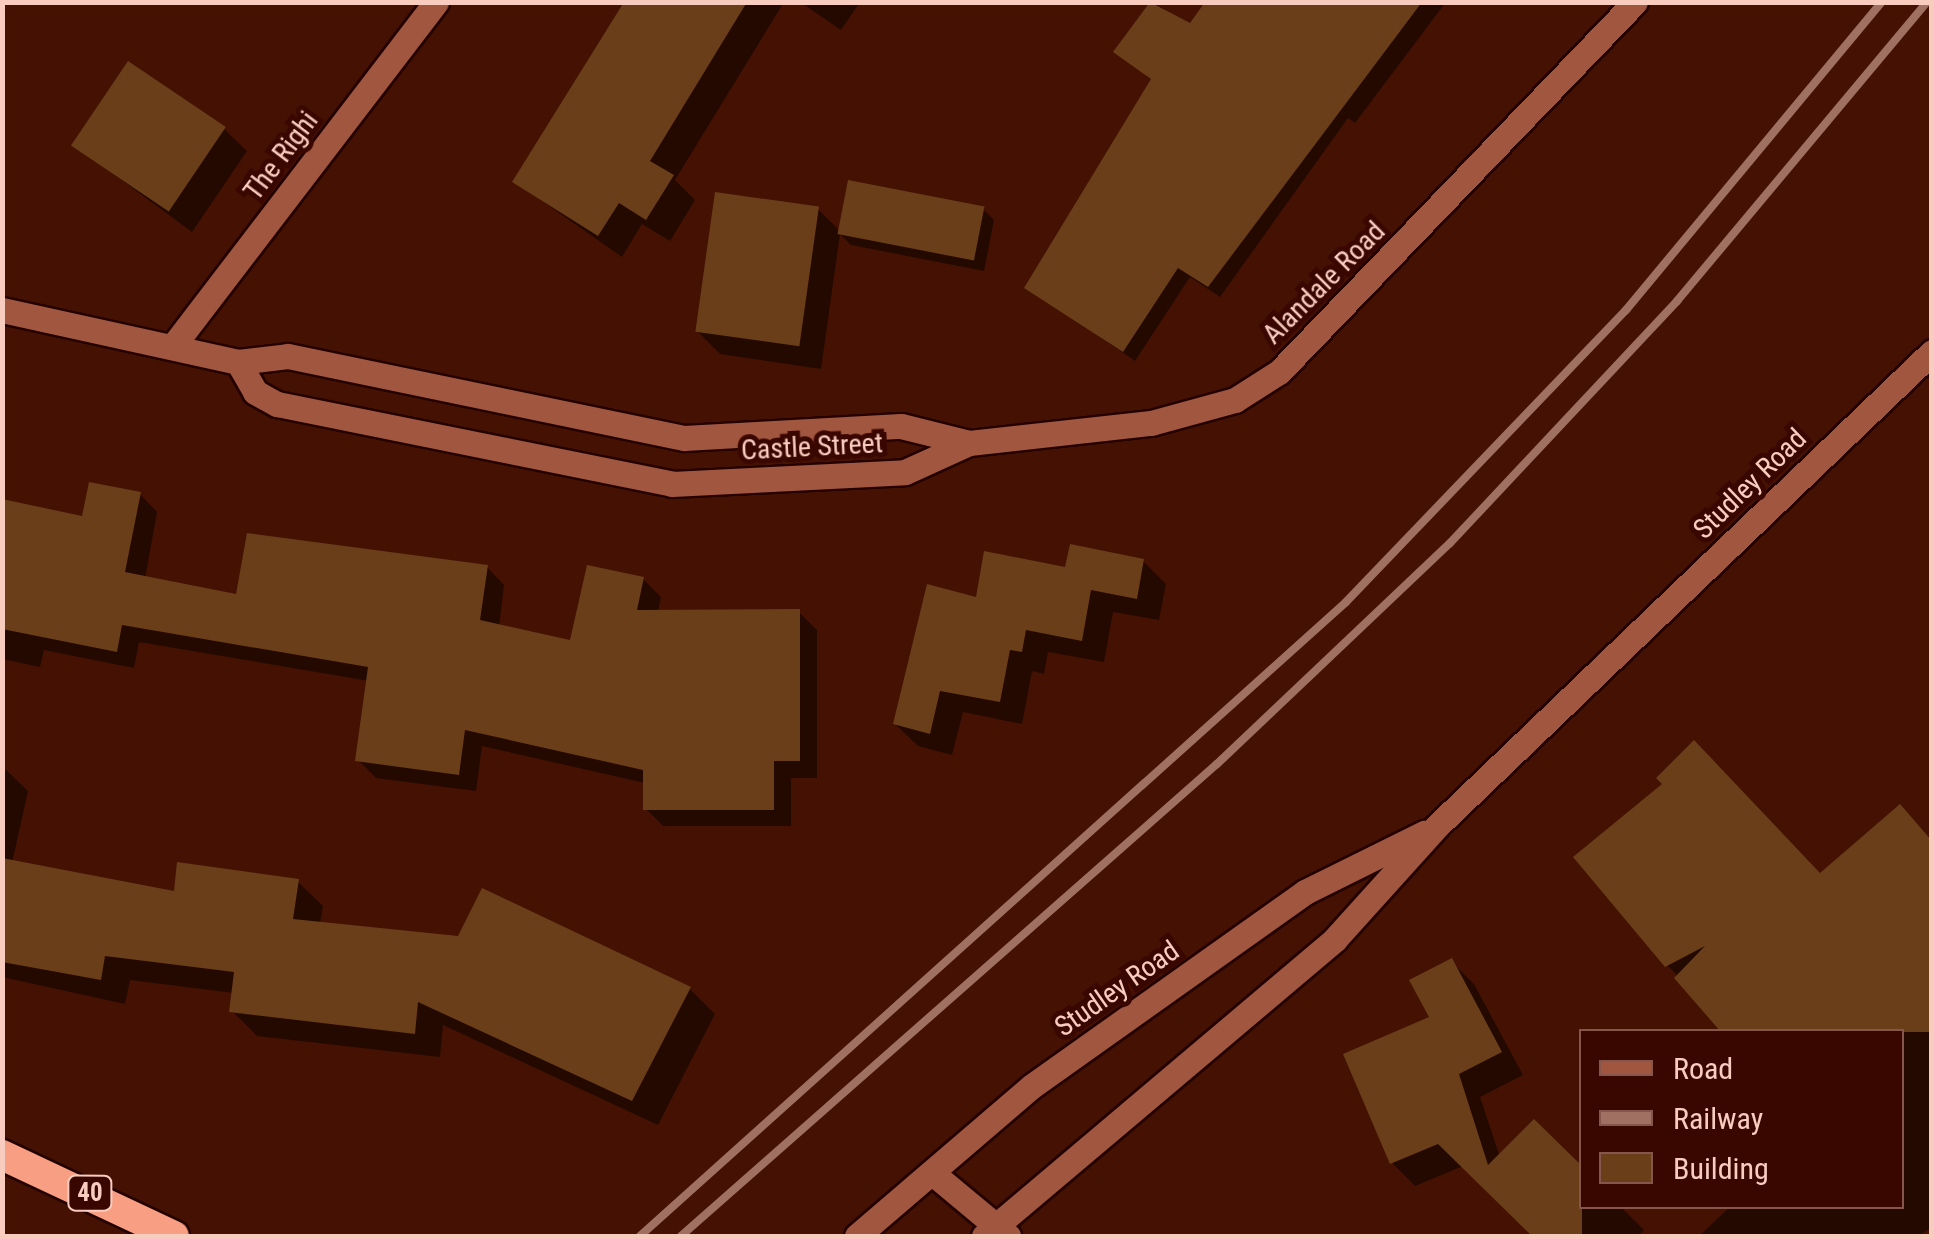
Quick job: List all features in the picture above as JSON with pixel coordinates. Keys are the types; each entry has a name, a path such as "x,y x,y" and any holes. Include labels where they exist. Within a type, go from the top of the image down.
{"highway":[{"name":"40","path":"2,1156 174,1236"}],"street":[{"name":"The Righi","path":"173,346 436,2"},
{"name":"Alandale Road","path":"969,443 1150,423 1250,391 1292,358 1634,2"},
{"name":"Castle Street","path":"2,310 238,362 288,356 684,438 901,426 969,443"},
{"name":"Studley Road","path":"995,1233 1335,939 1438,826 1932,352"},
{"name":"Castle Street","path":"238,362 256,392 277,404 672,484 904,472 969,443"},
{"name":"Studley Road","path":"857,1236 936,1176 1032,1086 1304,892 1438,826"},
{"path":"936,1176 995,1233"}],"building":[{"path":"624,2 747,2 650,161 674,175 646,220 619,203 598,236 512,182"},
{"path":"1150,2 1190,23 1205,2 1422,2 1208,287 1178,268 1123,352 1024,288 1151,79 1113,52"},
{"path":"128,61 226,127 169,212 71,146"},
{"path":"848,180 984,207 974,261 838,234"},
{"path":"715,192 819,207 799,346 695,332"},
{"path":"89,482 141,492 125,572 236,594 247,533 488,565 480,620 570,640 587,565 644,577 637,610 800,609 800,761 774,761 774,810 643,810 643,770 465,730 459,775 355,761 368,667 122,625 117,652 2,629 2,499 82,516"},
{"path":"1070,544 1144,559 1137,599 1091,590 1082,641 1026,630 1022,652 1010,650 1000,702 940,691 930,734 893,724 927,584 976,597 984,551 1065,567"},
{"path":"1694,740 1820,873 1900,804 1932,841 1932,1032 1718,1029 1674,978 1705,946 1665,967 1573,857 1662,784 1656,778"},
{"path":"2,858 174,891 177,862 299,879 293,919 458,936 482,888 691,987 632,1101 418,1002 415,1034 229,1012 234,972 105,956 101,980 2,962"},
{"path":"1452,958 1502,1052 1459,1074 1488,1165 1534,1119 1579,1163 1582,1236 1532,1236 1438,1144 1390,1164 1343,1054 1429,1017 1409,980"}],"railway":[{"path":"640,1236 1346,602 1626,310 1882,2"},
{"path":"681,1236 1217,764 1450,543 1677,301 1927,2"}]}
